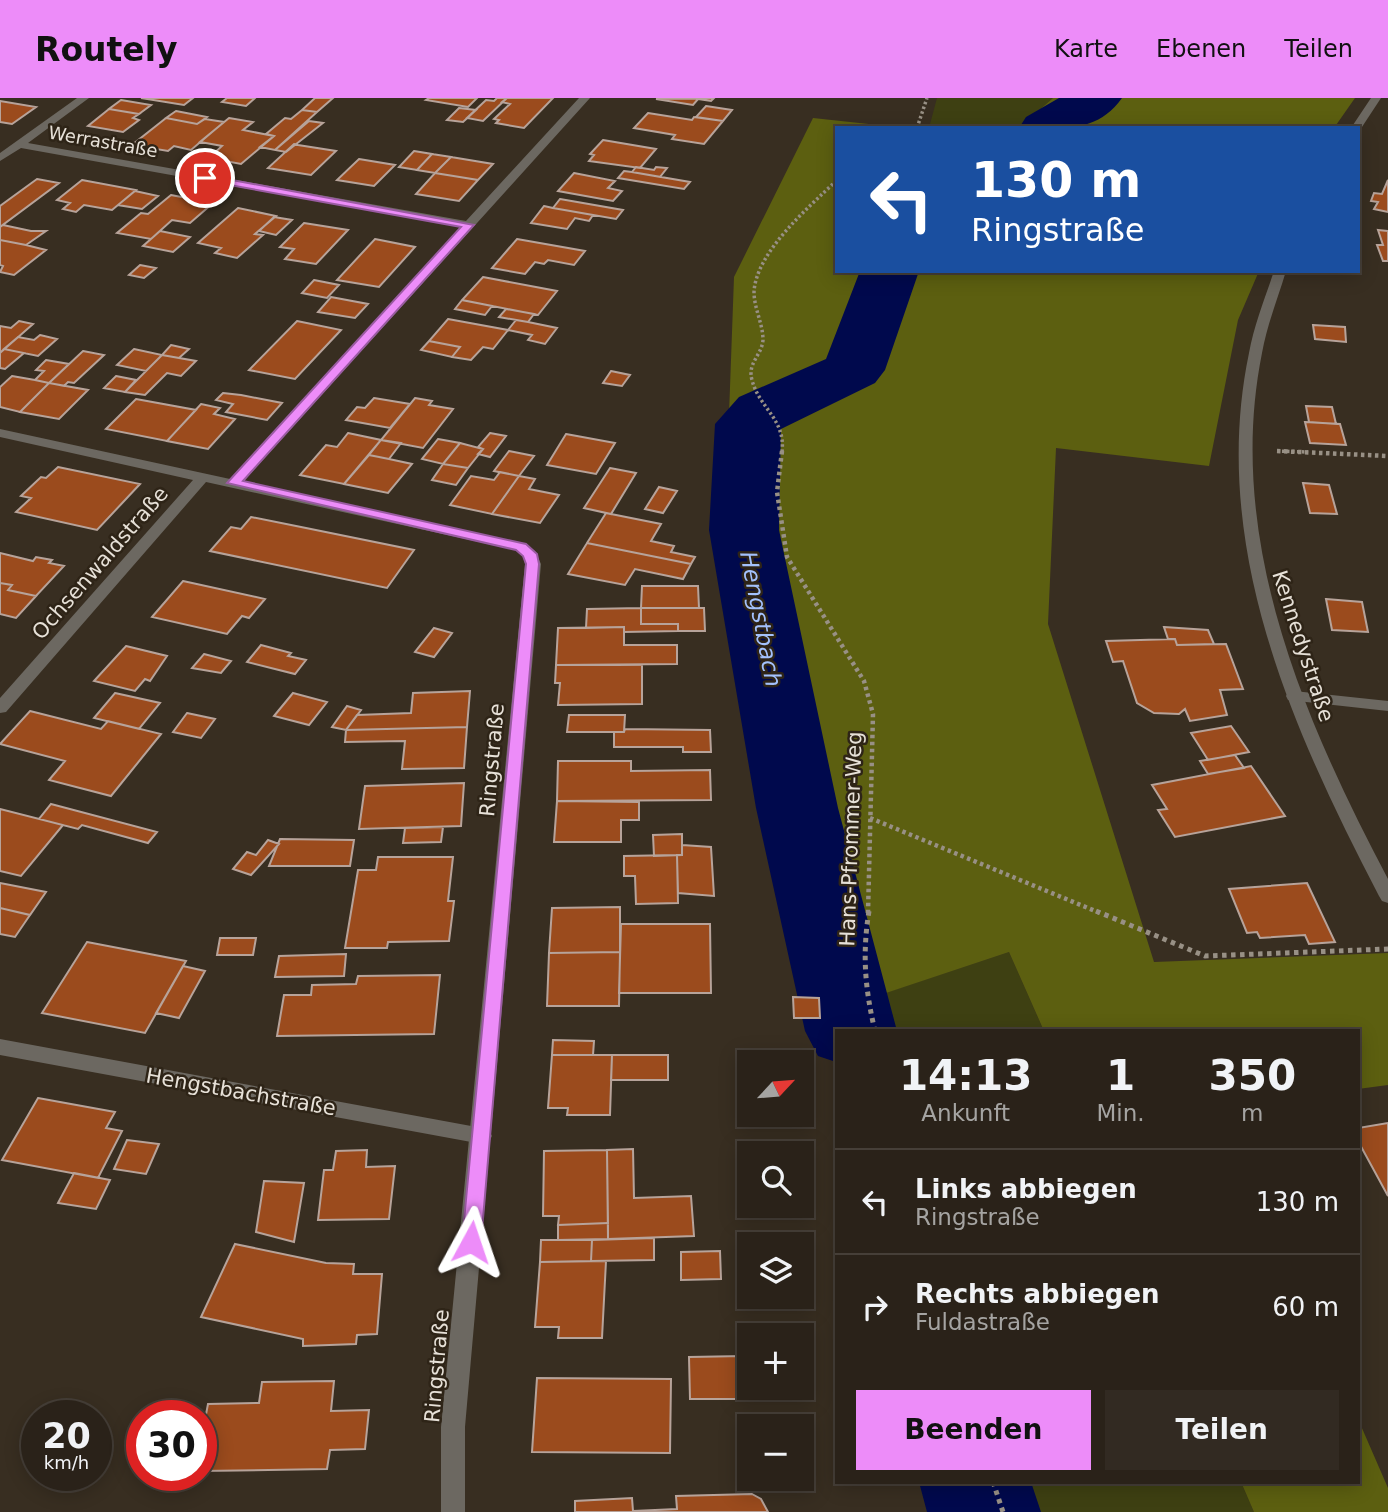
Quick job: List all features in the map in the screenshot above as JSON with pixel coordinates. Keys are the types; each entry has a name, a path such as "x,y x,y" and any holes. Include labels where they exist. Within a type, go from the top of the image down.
{"street":[{"path":"0,158 83,98"},
{"path":"234,483 585,98"},
{"path":"1357,126 1376,98"},
{"name":"Werrastraße","path":"21,145 469,225"},
{"name":"Kennedystraße","path":"1279,273 1258,339 1250,385 1245,450 1246,509 1253,559 1268,619 1294,696 1323,767 1388,896"},
{"name":"Ringstraße","path":"0,433 521,547 530,554 533,564 453,1427 453,1512"},
{"name":"Ochsenwaldstraße","path":"0,708 203,477"},
{"path":"1294,696 1388,706"},
{"name":"Hengstbachstraße","path":"0,1047 482,1136"}],"path":[{"path":"918,126 927,98"},
{"name":"Hans-Pfrommer-Weg","path":"835,182 782,235 765,262 754,290 762,342 751,365 752,381 778,421 784,436 777,492 787,557 864,681 873,714 871,896 863,950 866,994 875,1029"},
{"path":"1245,450 1388,456"},
{"path":"870,818 1205,956 1388,949"},
{"path":"994,1484 1003,1512"}],"shaded area":[{"path":"937,98 1053,98 1021,126 930,126"},
{"path":"1053,98 1355,98 1335,126 1021,126"},
{"path":"813,118 887,126 835,126 835,273 1258,273 1238,320 1209,466 1056,448 1048,624 1154,962 1388,953 1388,1085 1360,1089 1360,1029 1043,1029 1009,952 823,1014 724,553 734,277"},
{"path":"1009,952 1043,1029 890,1029 882,994"},
{"path":"1360,1424 1388,1488 1388,1512 1254,1512 1242,1484 1360,1484"},
{"path":"1010,1484 1242,1484 1254,1512 1021,1512"}],"building":[{"path":"141,98 193,98 184,105"},
{"path":"227,98 255,98 246,106 222,102"},
{"path":"315,98 333,98 317,112 302,110"},
{"path":"477,98 468,107 426,100"},
{"path":"497,98 507,98 483,121 467,118 486,100 494,101"},
{"path":"507,98 553,98 524,128 496,123 499,120 494,119 510,104 502,102"},
{"path":"714,98 711,101 698,99 693,105 656,99"},
{"path":"121,100 151,105 139,114 109,109"},
{"path":"0,101 36,107 12,124 0,122"},
{"path":"706,106 732,110 723,121 696,117"},
{"path":"459,108 476,110 463,122 447,120"},
{"path":"109,109 139,114 133,118 139,120 123,132 88,126"},
{"path":"302,110 317,112 275,150 260,147 274,136 266,134 285,118 291,119"},
{"path":"176,111 207,117 197,124 166,118"},
{"path":"648,113 692,120 694,117 723,121 704,144 672,139 675,135 634,128"},
{"path":"166,118 197,124 205,119 224,122 191,150 174,146 168,151 132,145"},
{"path":"229,118 253,122 243,130 274,136 241,164 209,158 222,146 200,142"},
{"path":"309,121 323,123 286,152 275,150"},
{"path":"603,140 656,149 640,168 589,161 594,155 590,154"},
{"path":"294,144 336,151 311,175 268,168"},
{"path":"414,151 432,154 417,170 399,167"},
{"path":"432,154 451,157 435,173 417,170"},
{"path":"451,157 493,164 478,180 435,173"},
{"path":"359,159 395,165 374,186 337,180"},
{"path":"636,167 654,170 656,167 667,168 660,177 632,172"},
{"path":"624,171 690,182 684,189 618,178"},
{"path":"435,173 478,180 459,201 416,194"},
{"path":"574,173 615,181 608,188 622,191 613,201 558,191"},
{"path":"37,179 59,183 0,227 0,206"},
{"path":"82,180 136,190 112,210 84,205 76,212 63,209 70,203 57,200"},
{"path":"1388,180 1388,212 1374,209 1378,202 1371,201 1374,193 1382,194"},
{"path":"135,191 158,196 142,209 118,205"},
{"path":"171,195 213,203 190,223 172,220 151,239 117,233 141,213 148,214"},
{"path":"560,199 623,210 616,219 553,208"},
{"path":"544,206 593,215 589,221 575,218 567,229 531,223"},
{"path":"238,208 276,216 255,234 263,235 237,258 215,253 221,248 198,243"},
{"path":"274,217 292,220 276,235 259,231"},
{"path":"304,223 348,230 316,264 285,259 294,249 280,247"},
{"path":"3,225 46,231 26,245 0,240 0,227"},
{"path":"1378,230 1388,231 1388,261 1383,261 1377,245 1383,245"},
{"path":"160,231 190,237 173,252 143,246"},
{"path":"375,239 415,247 379,287 337,280"},
{"path":"517,239 585,251 574,265 548,260 544,264 535,262 525,274 492,268"},
{"path":"0,240 46,250 14,275 0,272 3,266 0,265"},
{"path":"140,265 156,268 144,278 129,275"},
{"path":"483,277 557,291 538,315 462,300"},
{"path":"314,280 339,285 327,298 302,293"},
{"path":"331,297 368,304 355,318 318,312"},
{"path":"462,300 492,306 485,315 455,309"},
{"path":"506,309 534,314 528,322 499,317"},
{"path":"448,319 508,330 493,349 483,347 471,360 452,357 460,347 429,341"},
{"path":"516,320 557,328 545,344 528,340 532,335 508,330"},
{"path":"19,321 33,324 0,353 0,326 11,328"},
{"path":"297,321 341,330 295,379 249,370"},
{"path":"1313,325 1345,327 1346,342 1315,339"},
{"path":"40,335 57,339 38,356 4,349 18,337 34,340"},
{"path":"429,341 460,347 452,357 421,350"},
{"path":"171,345 189,349 179,358 162,355"},
{"path":"4,349 24,353 5,369 0,368 0,353"},
{"path":"134,349 162,355 146,371 117,365"},
{"path":"83,351 104,355 74,383 68,382 64,386 49,383"},
{"path":"162,355 196,361 181,376 167,373 145,395 125,392"},
{"path":"46,360 69,364 49,383 35,380 44,371 36,370"},
{"path":"611,371 630,375 622,386 603,383"},
{"path":"12,376 49,383 20,412 0,407 0,387"},
{"path":"116,376 136,380 125,392 104,388"},
{"path":"49,383 88,390 59,419 20,412"},
{"path":"223,393 282,403 267,420 226,412 233,404 216,400"},
{"path":"374,398 410,404 390,428 346,420 357,407 365,408"},
{"path":"415,398 432,401 429,405 453,409 423,448 381,440"},
{"path":"136,399 196,410 167,441 106,429"},
{"path":"201,404 220,408 214,414 235,419 208,449 167,441"},
{"path":"1306,406 1332,407 1336,424 1309,422"},
{"path":"1305,422 1340,424 1346,445 1310,443"},
{"path":"348,433 381,440 344,484 300,475 326,445 337,447"},
{"path":"490,433 506,436 490,457 478,454 483,449 478,447"},
{"path":"566,434 615,443 596,474 547,465"},
{"path":"438,439 460,443 443,464 422,459"},
{"path":"381,440 401,443 389,459 369,455"},
{"path":"460,443 483,449 468,468 443,464"},
{"path":"509,451 534,456 519,476 494,471"},
{"path":"369,455 412,464 388,493 344,484"},
{"path":"443,464 468,468 456,485 432,480"},
{"path":"58,467 140,484 97,530 16,512 31,498 21,496 41,477 46,478"},
{"path":"610,468 636,473 611,514 584,508"},
{"path":"500,472 519,476 492,514 450,505 471,476 494,480"},
{"path":"519,476 535,479 529,489 559,495 540,523 492,514"},
{"path":"1303,483 1329,485 1337,514 1310,513"},
{"path":"659,487 677,491 663,513 645,509"},
{"path":"606,513 661,524 651,541 674,546 671,552 695,557 691,564 587,543"},
{"path":"251,517 414,550 387,588 210,551 231,527 241,529"},
{"path":"587,543 691,564 683,579 635,569 625,585 568,574"},
{"path":"0,553 33,561 36,557 52,560 49,563 64,566 36,596 8,590 12,585 0,583"},
{"path":"183,581 265,599 249,618 242,616 227,634 152,617"},
{"path":"0,583 12,585 8,590 36,596 16,618 0,614"},
{"path":"642,586 698,586 699,608 641,608"},
{"path":"1326,599 1362,602 1368,632 1332,630"},
{"path":"641,608 704,608 705,631 678,631 678,624 641,624"},
{"path":"641,608 641,624 678,624 678,631 624,632 624,627 586,628 587,609"},
{"path":"624,627 624,645 677,645 677,664 556,665 558,628"},
{"path":"1164,627 1208,630 1214,644 1177,645 1175,639 1168,639"},
{"path":"434,628 452,633 434,657 415,652"},
{"path":"1175,639 1177,645 1226,644 1243,689 1220,690 1227,715 1190,721 1185,709 1179,714 1154,713 1137,703 1123,661 1113,662 1106,641"},
{"path":"261,645 306,660 295,674 247,662"},
{"path":"126,646 167,656 150,681 145,679 135,691 94,681"},
{"path":"204,654 231,661 221,673 192,668"},
{"path":"556,665 642,665 642,704 558,705 560,683 555,683"},
{"path":"470,691 467,727 346,730 357,715 411,713 413,693"},
{"path":"115,693 160,703 139,729 94,718"},
{"path":"293,693 327,702 309,725 274,716"},
{"path":"347,706 361,710 346,730 332,727"},
{"path":"30,711 101,729 108,721 161,734 111,796 49,780 65,761 0,744"},
{"path":"187,713 215,719 201,738 173,732"},
{"path":"569,715 625,715 624,732 567,732"},
{"path":"1231,726 1249,752 1208,760 1191,733"},
{"path":"467,727 464,768 402,769 405,741 345,742 346,730"},
{"path":"625,729 710,730 711,752 683,752 683,747 614,747 614,732 624,732"},
{"path":"1235,755 1244,768 1208,774 1200,761"},
{"path":"558,761 631,761 631,771 710,770 711,800 557,801"},
{"path":"1251,766 1285,816 1175,837 1158,810 1167,809 1152,785"},
{"path":"464,783 461,826 359,829 365,786"},
{"path":"557,801 639,802 639,820 621,820 621,842 554,842"},
{"path":"51,804 157,832 148,843 82,825 78,829 39,819"},
{"path":"0,809 63,825 21,876 0,871"},
{"path":"443,827 441,842 403,843 405,828"},
{"path":"682,834 682,855 654,856 653,835"},
{"path":"280,839 354,840 350,866 269,866"},
{"path":"268,840 279,844 251,875 233,869 247,852 256,855"},
{"path":"682,845 711,847 714,896 678,893 677,855 682,855"},
{"path":"677,855 678,903 636,904 635,876 624,876 624,856"},
{"path":"378,857 453,857 448,901 454,901 449,941 388,942 387,948 345,948 358,870 376,870"},
{"path":"0,883 46,892 30,915 0,908"},
{"path":"1307,883 1335,942 1309,944 1305,935 1260,938 1257,932 1247,933 1229,889"},
{"path":"620,907 620,952 549,953 552,908"},
{"path":"0,908 30,915 15,937 0,934"},
{"path":"621,924 710,924 711,993 619,993"},
{"path":"220,938 256,938 253,955 217,955"},
{"path":"87,942 186,961 145,1033 42,1013"},
{"path":"620,952 619,1006 547,1006 549,953"},
{"path":"346,954 344,976 275,977 279,956"},
{"path":"183,966 205,971 179,1018 156,1013"},
{"path":"440,975 434,1034 277,1036 284,995 311,995 312,985 356,984 358,976"},
{"path":"793,997 819,998 820,1018 794,1018"},
{"path":"553,1040 594,1041 593,1055 552,1055"},
{"path":"552,1055 612,1055 610,1115 567,1115 568,1108 548,1108"},
{"path":"612,1055 668,1055 668,1080 611,1080"},
{"path":"38,1098 115,1112 106,1128 122,1131 98,1178 2,1160"},
{"path":"1388,1123 1388,1196 1360,1145 1360,1128"},
{"path":"127,1140 159,1144 146,1174 114,1169"},
{"path":"633,1149 634,1198 691,1196 694,1236 608,1239 607,1150"},
{"path":"367,1150 366,1167 395,1166 389,1219 318,1220 324,1170 333,1170 336,1151"},
{"path":"607,1150 608,1223 558,1225 559,1216 543,1216 544,1151"},
{"path":"74,1173 110,1180 96,1209 58,1203"},
{"path":"264,1181 304,1183 294,1242 256,1232"},
{"path":"608,1223 608,1239 558,1240 558,1225"},
{"path":"654,1238 654,1260 591,1261 592,1240"},
{"path":"541,1240 592,1240 591,1261 540,1262"},
{"path":"235,1244 326,1263 354,1264 353,1274 382,1274 377,1334 357,1335 356,1344 303,1346 303,1339 201,1317"},
{"path":"720,1251 721,1279 681,1280 681,1252"},
{"path":"606,1261 602,1338 558,1338 559,1327 535,1327 540,1262"},
{"path":"737,1356 737,1399 690,1399 689,1357"},
{"path":"537,1378 671,1379 670,1453 532,1452"},
{"path":"334,1381 331,1411 369,1410 365,1449 330,1450 327,1469 217,1471 217,1404 259,1403 262,1382"},
{"path":"752,1494 761,1499 768,1512 575,1512 575,1501 632,1498 633,1511 677,1509 676,1496"}],"waterway":[{"name":"Hengstbach","path":"1048,126 1096,98"},
{"name":"Hengstbach","path":"851,1029 797,808 744,530 748,424 762,411 853,370 889,273"},
{"name":"Hengstbach","path":"976,1484 984,1512"}],"route":[{"path":"205,178 469,225 234,483 521,547 530,554 533,564 471,1242"}]}
